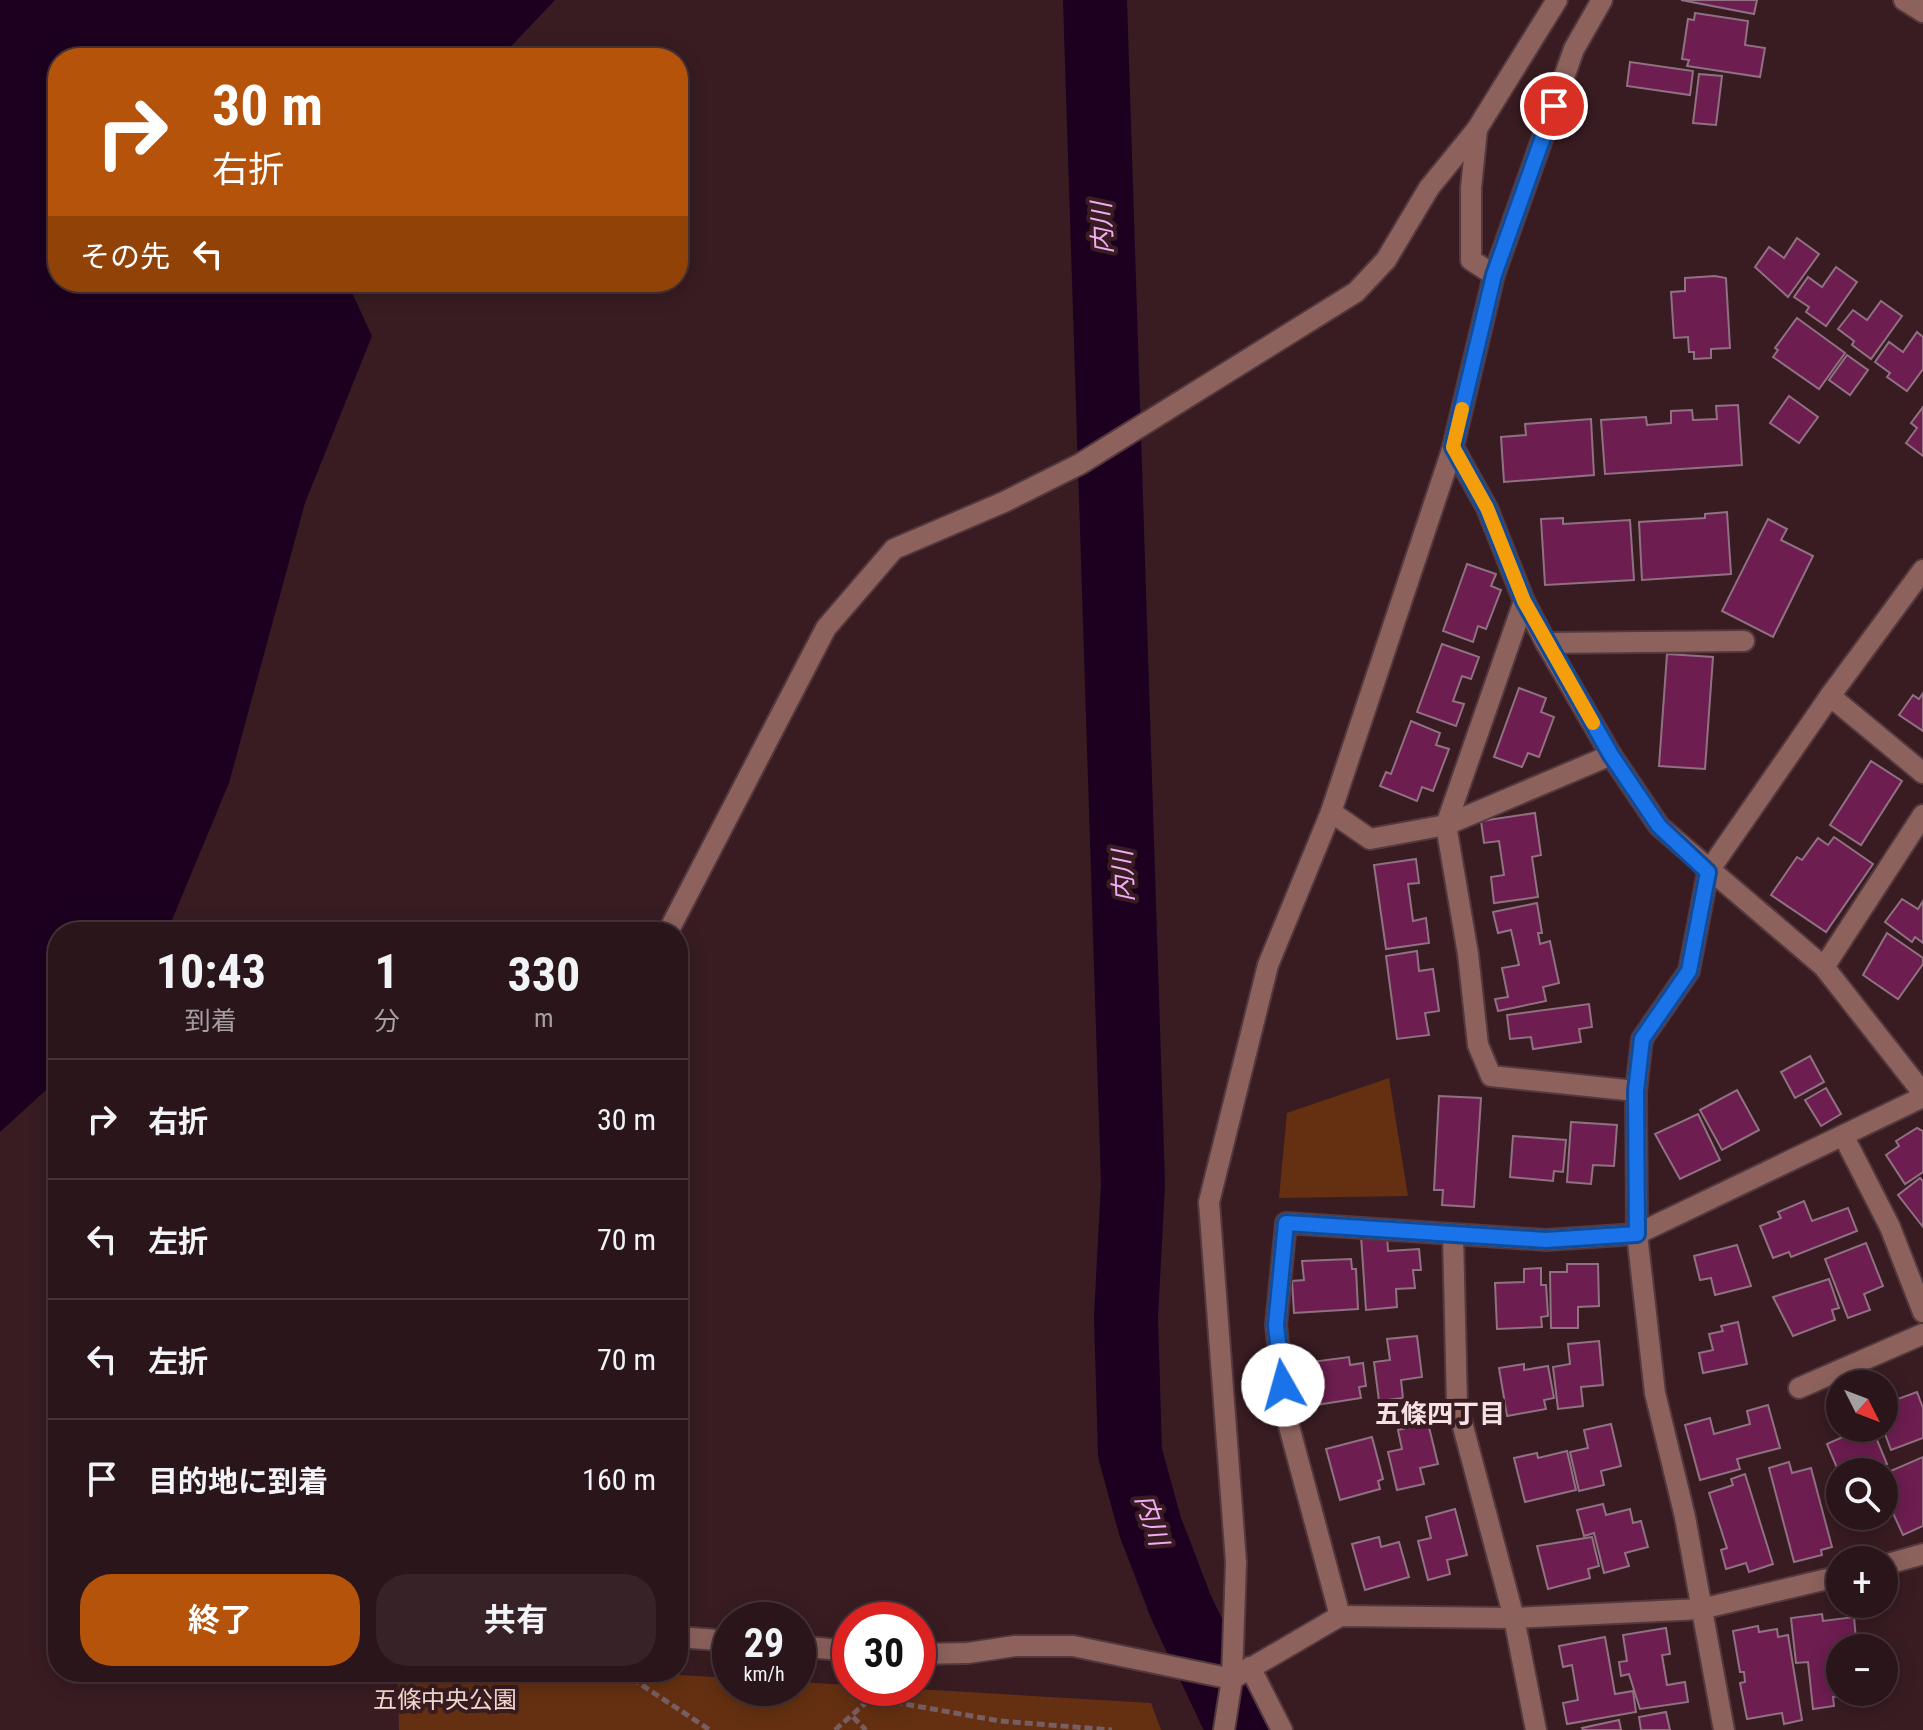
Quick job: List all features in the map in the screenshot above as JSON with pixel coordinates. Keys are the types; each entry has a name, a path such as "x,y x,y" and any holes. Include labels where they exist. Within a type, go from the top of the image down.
{"street":[{"path":"673,922 826,628 894,549 1004,502 1080,464 1356,292 1386,260 1429,188 1477,129 1557,0"},
{"path":"1224,1730 1232,1679 1236,1562 1209,1202 1268,965 1331,812 1453,447 1494,275 1574,49 1602,0"},
{"path":"1904,0 1923,12"},
{"path":"1477,129 1471,188 1471,260 1494,275"},
{"path":"1340,1616 1286,1415 1276,1325 1286,1223 1546,1240 1637,1234 1844,1137 1923,1095 1824,967 1708,872 1659,826 1611,755 1546,643 1524,601 1487,508 1453,447"},
{"path":"1724,1730 1685,1517 1655,1393 1637,1234 1636,1091 1642,1039 1689,971 1708,872 1830,696 1923,570"},
{"path":"1524,601 1446,825 1468,954 1478,1045 1491,1076 1636,1091"},
{"path":"1546,643 1744,641"},
{"path":"1830,696 1923,773"},
{"path":"1331,812 1370,839 1446,825 1611,755"},
{"path":"1824,967 1923,815"},
{"path":"1844,1137 1890,1227 1923,1312"},
{"path":"1453,1235 1457,1404 1514,1618 1536,1730"},
{"path":"1799,1388 1923,1334"},
{"path":"1898,1561 1923,1554"},
{"path":"936,1654 968,1653 1015,1646 1073,1646 1232,1679 1340,1616 1514,1618 1701,1609 1826,1579"},
{"path":"688,1638 712,1640"},
{"path":"1250,1667 1282,1730"}],"path":[{"path":"637,1682 710,1730"},
{"path":"835,1730 871,1698 1000,1721 1112,1730"},
{"path":"853,1717 866,1730"},
{"path":"999,1730 1000,1721"}],"green space":[{"path":"1389,1078 1408,1196 1279,1198 1287,1113"},
{"name":"五條中央公園","path":"688,1675 712,1677 712,1706 816,1706 816,1683 832,1684 832,1706 936,1706 936,1690 1151,1703 1161,1730 399,1730 398,1682 688,1682"}],"shaded area":[{"path":"0,0 555,0 509,48 48,48 48,292 352,292 372,336 305,503 229,783 171,922 48,922 48,1088 0,1132"}],"building":[{"path":"1681,0 1757,0 1754,14"},
{"path":"1695,13 1748,21 1745,45 1765,48 1760,77 1687,66 1689,60 1682,59 1688,19 1694,20"},
{"path":"1630,62 1693,71 1690,95 1627,86"},
{"path":"1699,74 1722,76 1716,125 1693,123"},
{"path":"1797,238 1819,254 1788,297 1755,267 1769,247 1784,258"},
{"path":"1836,267 1857,282 1826,326 1806,312 1809,307 1794,297 1808,277 1822,287"},
{"path":"1685,278 1726,278 1730,348 1711,349 1711,358 1694,359 1694,352 1689,352 1688,337 1674,338 1671,292 1685,291"},
{"path":"1881,301 1902,316 1871,359 1852,345 1854,341 1838,329 1853,310 1867,320"},
{"path":"1797,318 1845,353 1819,389 1773,357 1778,350 1775,348"},
{"path":"1917,332 1923,337 1923,369 1907,391 1887,377 1890,373 1875,362 1889,342 1903,352"},
{"path":"1847,355 1868,370 1850,395 1829,380"},
{"path":"1789,396 1818,417 1799,443 1770,423"},
{"path":"1738,405 1742,465 1605,474 1601,420 1646,417 1647,425 1671,423 1671,411 1692,410 1693,420 1717,419 1716,406"},
{"path":"1923,407 1923,456 1906,443 1917,428 1911,423"},
{"path":"1591,419 1594,475 1504,482 1501,437 1526,435 1525,424"},
{"path":"1727,512 1731,574 1642,580 1639,522 1705,518 1705,514"},
{"path":"1563,518 1563,524 1630,520 1634,580 1545,585 1541,519"},
{"path":"1768,519 1787,529 1781,540 1813,556 1773,637 1722,611"},
{"path":"1467,564 1496,574 1491,586 1501,590 1486,629 1478,626 1473,642 1443,631"},
{"path":"1442,644 1479,657 1471,679 1462,676 1453,701 1464,704 1456,726 1417,712"},
{"path":"1667,654 1713,657 1705,769 1659,766"},
{"path":"1519,688 1546,698 1541,712 1554,717 1539,757 1528,753 1522,767 1494,757"},
{"path":"1923,693 1923,731 1899,715 1913,695 1919,699"},
{"path":"1411,721 1440,733 1436,745 1449,749 1433,791 1422,787 1417,801 1380,786 1386,772 1391,774"},
{"path":"1871,761 1902,781 1861,845 1830,825"},
{"path":"1535,813 1541,855 1532,857 1538,897 1494,903 1491,877 1504,875 1499,841 1484,843 1481,821"},
{"path":"1834,837 1873,864 1826,932 1771,895 1797,857 1802,860 1818,838 1828,845"},
{"path":"1416,859 1419,883 1408,884 1413,921 1426,918 1429,943 1386,949 1374,865"},
{"path":"1902,899 1918,909 1923,901 1923,943 1915,937 1912,942 1885,922"},
{"path":"1537,903 1542,933 1538,933 1540,944 1550,941 1559,983 1543,987 1546,1001 1498,1011 1495,999 1508,997 1502,968 1519,965 1511,930 1498,933 1493,912"},
{"path":"1887,933 1923,958 1923,964 1898,999 1863,975"},
{"path":"1417,951 1419,971 1433,969 1439,1011 1425,1013 1429,1035 1397,1039 1386,956"},
{"path":"1589,1004 1592,1027 1579,1029 1581,1042 1533,1049 1531,1037 1510,1039 1507,1015"},
{"path":"1810,1056 1824,1082 1795,1098 1781,1072"},
{"path":"1826,1088 1841,1114 1821,1126 1805,1100"},
{"path":"1737,1090 1759,1130 1722,1150 1700,1110"},
{"path":"1439,1096 1481,1098 1474,1207 1442,1205 1443,1190 1434,1190"},
{"path":"1698,1114 1720,1160 1680,1179 1655,1134"},
{"path":"1571,1122 1617,1125 1614,1166 1593,1165 1591,1184 1567,1182"},
{"path":"1917,1128 1923,1131 1923,1172 1905,1184 1886,1155 1899,1146 1896,1141"},
{"path":"1513,1136 1566,1140 1563,1172 1554,1171 1553,1181 1510,1177"},
{"path":"1920,1178 1923,1181 1923,1227 1898,1195"},
{"path":"1804,1201 1812,1221 1848,1208 1857,1231 1791,1257 1789,1252 1773,1258 1760,1226 1781,1218 1778,1212"},
{"path":"1387,1234 1388,1251 1419,1249 1421,1270 1413,1270 1415,1288 1396,1289 1397,1307 1366,1310 1361,1236"},
{"path":"1866,1243 1883,1286 1864,1294 1870,1310 1848,1318 1825,1259"},
{"path":"1737,1245 1751,1286 1715,1295 1711,1278 1700,1280 1694,1256"},
{"path":"1351,1259 1352,1269 1356,1269 1358,1309 1294,1313 1292,1281 1304,1280 1302,1261"},
{"path":"1567,1264 1598,1264 1599,1306 1578,1307 1578,1328 1551,1328 1550,1272 1567,1272"},
{"path":"1541,1268 1541,1285 1546,1285 1548,1316 1541,1317 1542,1327 1497,1329 1495,1283 1524,1282 1524,1269"},
{"path":"1829,1279 1839,1308 1832,1310 1835,1320 1793,1336 1773,1297"},
{"path":"1738,1322 1747,1364 1703,1373 1699,1353 1713,1350 1709,1334 1723,1331 1721,1326"},
{"path":"1417,1336 1422,1377 1401,1380 1403,1398 1379,1401 1374,1362 1390,1360 1387,1339"},
{"path":"1599,1341 1603,1385 1581,1387 1583,1406 1558,1409 1553,1367 1570,1364 1568,1344"},
{"path":"1349,1357 1350,1365 1363,1363 1366,1386 1359,1387 1361,1398 1316,1405 1311,1362"},
{"path":"1524,1364 1524,1370 1548,1366 1554,1398 1544,1400 1546,1409 1507,1416 1499,1368"},
{"path":"1917,1392 1923,1408 1923,1438 1891,1450 1888,1442 1898,1442 1898,1399"},
{"path":"1768,1405 1780,1448 1737,1459 1740,1469 1700,1480 1685,1425 1710,1418 1714,1434 1750,1424 1747,1411"},
{"path":"1428,1423 1438,1464 1420,1468 1424,1484 1397,1490 1388,1452 1402,1449 1398,1430"},
{"path":"1611,1424 1621,1466 1601,1471 1604,1485 1579,1491 1570,1452 1588,1448 1584,1430"},
{"path":"1372,1437 1383,1479 1378,1481 1380,1489 1340,1500 1326,1449"},
{"path":"1878,1442 1884,1458 1833,1458 1827,1444"},
{"path":"1567,1451 1576,1490 1525,1502 1514,1458 1537,1453 1538,1458"},
{"path":"1923,1457 1923,1526 1903,1535 1898,1524 1898,1468"},
{"path":"1789,1462 1792,1473 1811,1468 1832,1546 1821,1550 1822,1555 1794,1562 1769,1468"},
{"path":"1745,1474 1773,1564 1749,1572 1746,1563 1726,1569 1721,1550 1727,1548 1709,1493 1733,1485 1731,1479"},
{"path":"1603,1504 1606,1515 1630,1509 1633,1523 1641,1521 1648,1547 1625,1553 1629,1566 1604,1573 1594,1533 1584,1536 1577,1510"},
{"path":"1455,1509 1467,1555 1447,1560 1450,1574 1428,1580 1418,1541 1431,1538 1426,1517"},
{"path":"1379,1537 1381,1547 1399,1542 1409,1577 1365,1590 1352,1544"},
{"path":"1592,1537 1599,1566 1588,1569 1590,1578 1548,1589 1537,1546"},
{"path":"1822,1614 1823,1621 1854,1618 1856,1634 1826,1634 1826,1706 1834,1706 1813,1709 1808,1662 1796,1663 1791,1618"},
{"path":"1758,1626 1759,1632 1777,1629 1778,1637 1788,1635 1802,1720 1784,1724 1782,1713 1747,1719 1740,1683 1745,1682 1744,1672 1740,1672 1733,1631"},
{"path":"1666,1628 1670,1654 1662,1655 1667,1685 1685,1682 1688,1702 1640,1709 1629,1674 1621,1676 1619,1662 1627,1661 1623,1635"},
{"path":"1605,1637 1615,1694 1633,1691 1636,1712 1567,1724 1563,1703 1578,1700 1572,1665 1563,1667 1559,1646"},
{"path":"1666,1712 1670,1730 1641,1730 1639,1717"},
{"path":"1619,1720 1621,1730 1582,1728"}],"waterway":[{"name":"内川","path":"1095,0 1133,1184 1126,1317 1130,1453 1150,1526 1181,1607 1239,1730"}],"slow traffic":[{"path":"1462,409 1453,447 1487,508 1524,601 1593,723"}],"district":[{"name":"五條四丁目","path":"1440,1414"}],"route":[{"path":"1283,1385 1276,1325 1286,1223 1546,1240 1637,1234 1636,1091 1642,1039 1689,971 1708,872 1659,826 1611,755 1524,601 1487,508 1453,447 1494,275 1554,106"}]}
